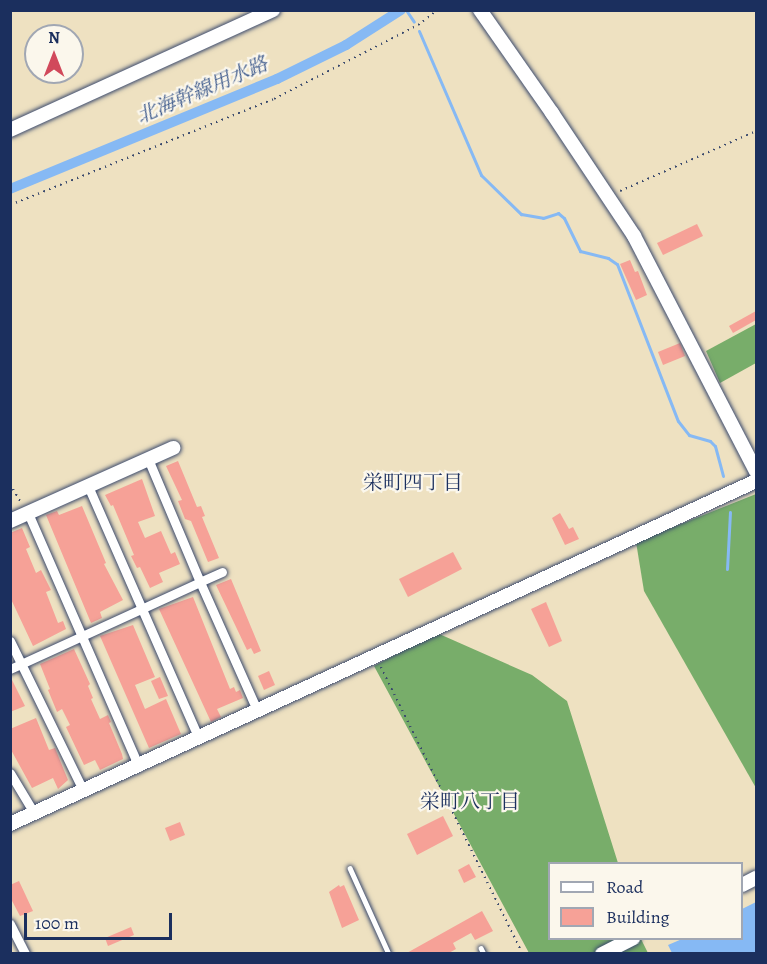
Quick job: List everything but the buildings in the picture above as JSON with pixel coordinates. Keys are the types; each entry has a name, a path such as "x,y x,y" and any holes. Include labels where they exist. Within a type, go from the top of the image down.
{"street":[{"path":"10,130 273,10"},
{"path":"480,10 608,195 651,267 756,471"},
{"path":"10,521 173,448"},
{"path":"148,459 258,712"},
{"path":"10,824 139,767 756,482"},
{"path":"88,486 200,739"},
{"path":"28,513 80,637 139,767"},
{"path":"10,669 222,572"},
{"path":"10,641 84,792"},
{"path":"10,773 34,813"},
{"path":"10,924 25,954"},
{"path":"602,954 631,940"}],"lane":[{"path":"350,868 389,954"}],"path":[{"path":"10,206 237,111 274,99 418,25 437,10"},
{"path":"608,195 756,131"},
{"path":"10,484 28,513"},
{"path":"376,658 523,954"}],"green space":[{"path":"756,324 756,363 720,383 706,351"},
{"path":"756,494 756,788 644,591 636,542"},
{"path":"437,633 532,675 567,701 618,862 548,862 548,940 642,940 648,953 529,953 374,666"}],"water":[{"path":"756,902 756,953 672,953 668,945 680,940 743,940 743,908"}],"waterway":[{"name":"北海幹線用水路","path":"10,189 277,79 346,45 401,10"},
{"path":"406,10 414,22"},
{"path":"419,31 481,175 521,214 543,218 558,213 564,218 580,251 608,258 617,264 678,421 689,435 710,441 715,446 723,476"},
{"path":"727,569 730,512"}],"district":[{"name":"栄町四丁目","path":"413,482"},
{"name":"栄町八丁目","path":"470,801"}]}
